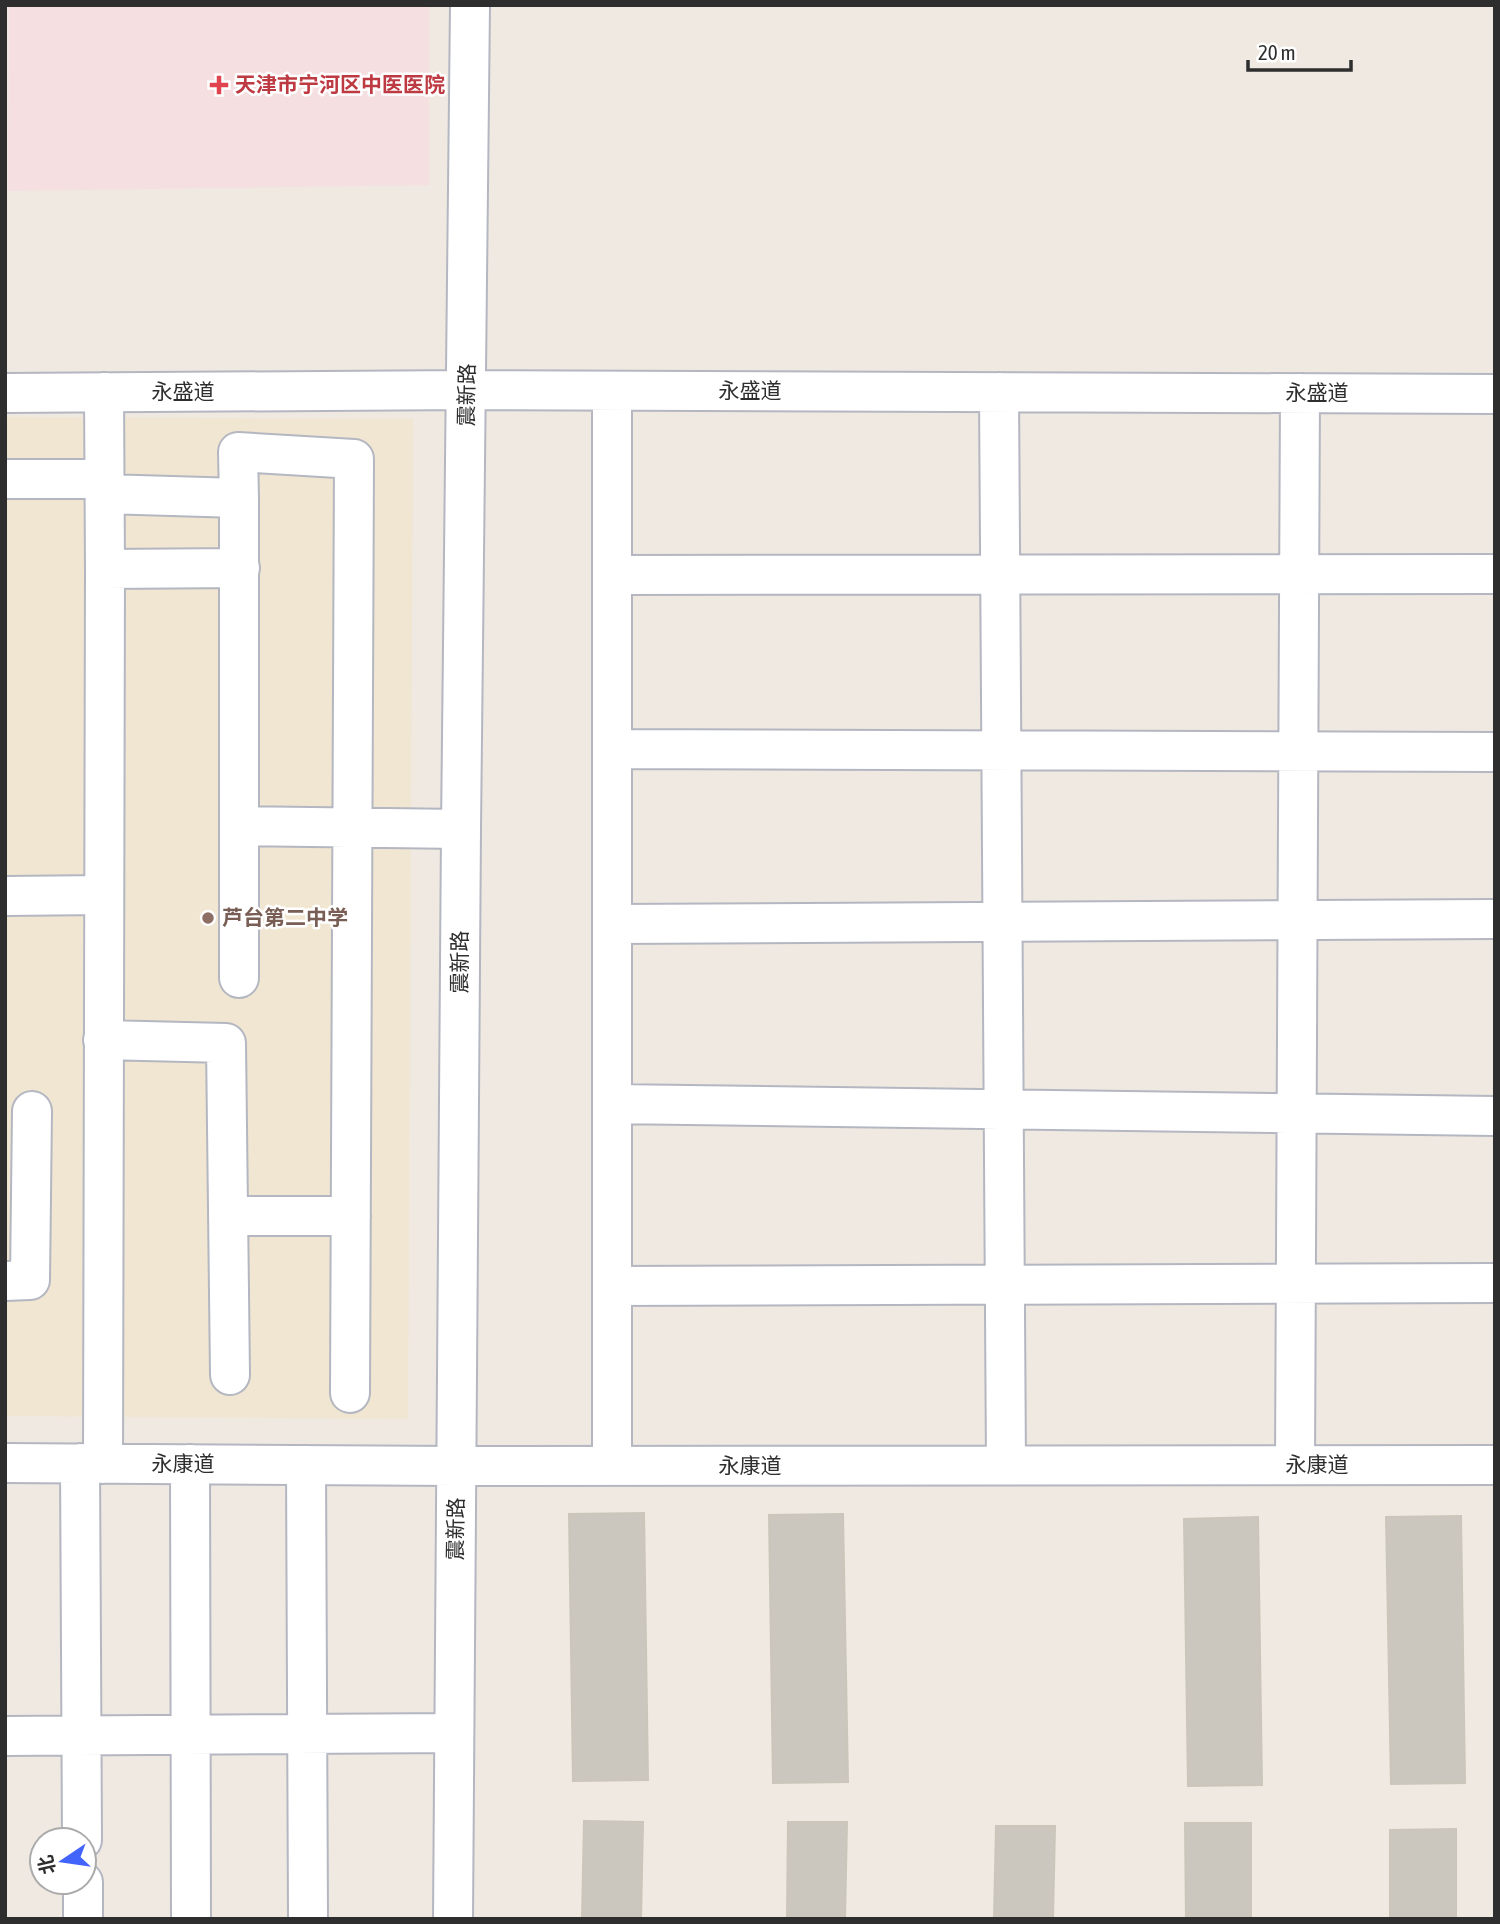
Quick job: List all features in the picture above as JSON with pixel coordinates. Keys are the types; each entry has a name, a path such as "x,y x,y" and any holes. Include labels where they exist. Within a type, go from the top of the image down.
{"street":[{"name":"震新路","path":"453,1919 470,5"},
{"name":"永盛道","path":"5,393 467,390 1495,394"},
{"path":"612,391 612,1466"},
{"path":"82,1826 82,1736 103,1040 104,392"},
{"path":"999,392 1006,1465"},
{"path":"1295,1465 1300,393"},
{"path":"240,978 238,452 354,459 350,1393"},
{"path":"5,479 239,498"},
{"path":"105,569 240,568"},
{"path":"612,575 1495,574"},
{"path":"612,748 1495,752"},
{"path":"240,826 461,829"},
{"path":"5,896 103,895"},
{"path":"612,924 1495,919"},
{"path":"103,1040 226,1043 230,1375"},
{"path":"612,1104 1495,1116"},
{"path":"5,1281 30,1280 32,1111"},
{"path":"228,1216 351,1216"},
{"path":"612,1286 1495,1283"},
{"name":"永康道","path":"5,1463 457,1466 1495,1465"},
{"path":"190,1464 191,1919"},
{"path":"306,1465 308,1919"},
{"path":"5,1737 454,1734"},
{"path":"83,1896 83,1919"}],"shaded area":[{"name":"天津市宁河区中医医院","path":"9,5 429,5 429,185 8,191"},
{"name":"芦台第二中学","path":"5,417 413,419 408,1419 5,1416"}],"building":[{"path":"644,1513 648,1780 573,1781 569,1514"},
{"path":"843,1514 848,1782 773,1783 769,1515"},
{"path":"1461,1516 1465,1783 1391,1784 1386,1517"},
{"path":"1258,1517 1262,1785 1188,1786 1184,1519"},
{"path":"584,1821 643,1822 641,1919 582,1919"},
{"path":"788,1822 847,1822 845,1919 787,1919"},
{"path":"1185,1823 1251,1823 1251,1919 1186,1919"},
{"path":"996,1826 1055,1826 1053,1919 994,1919"},
{"path":"1456,1829 1456,1919 1390,1919 1390,1830"}],"place":[{"name":"天津市宁河区中医医院","path":"219,85"},
{"name":"芦台第二中学","path":"208,918"}]}
